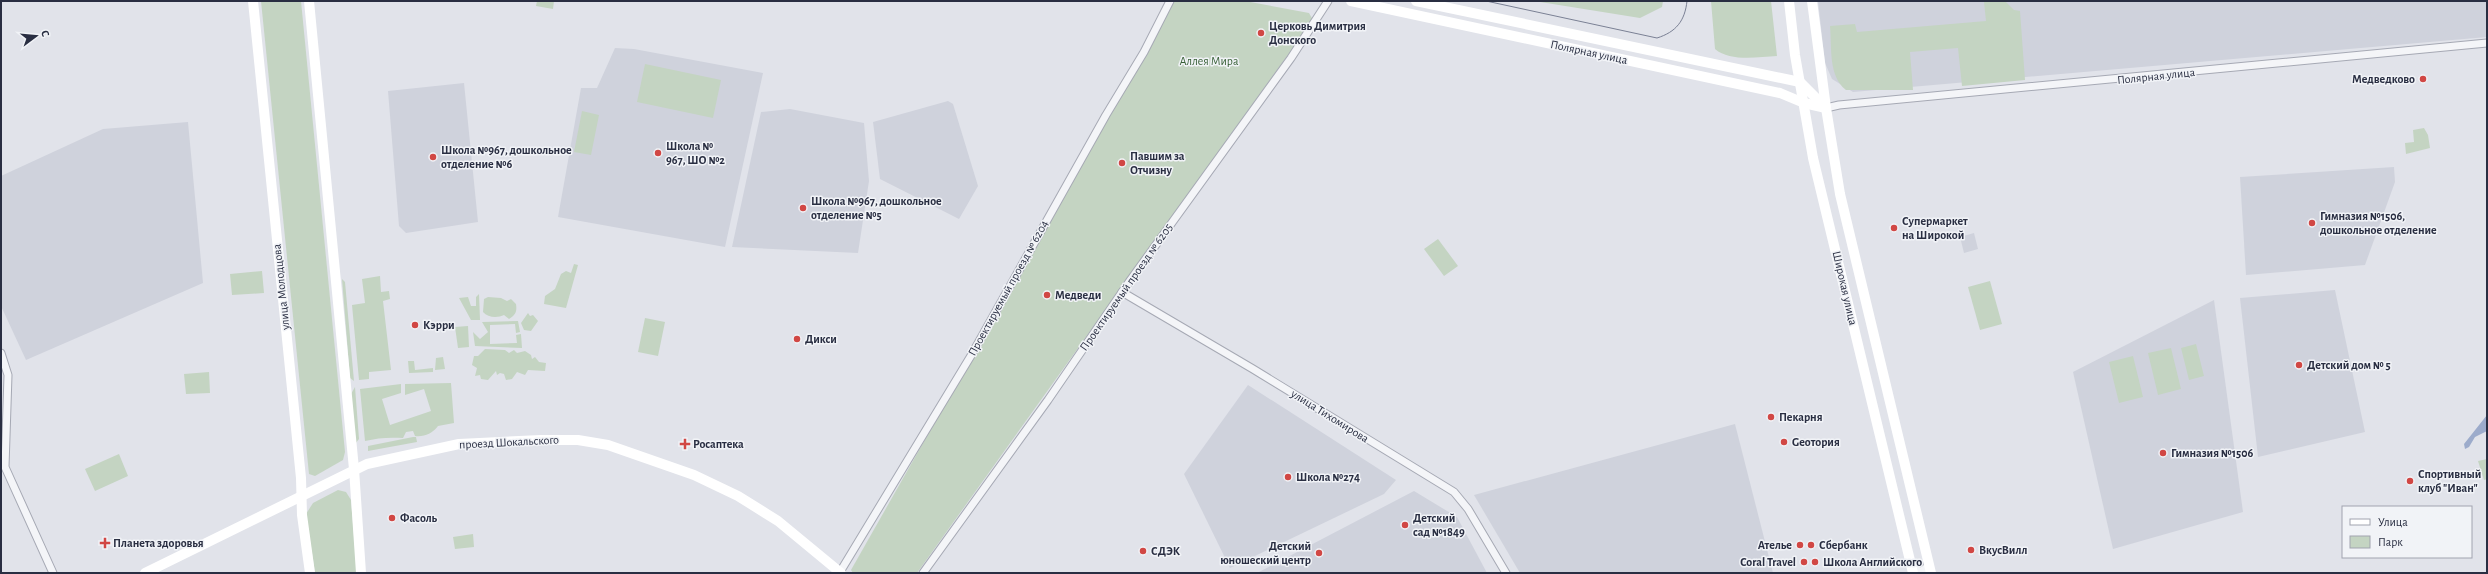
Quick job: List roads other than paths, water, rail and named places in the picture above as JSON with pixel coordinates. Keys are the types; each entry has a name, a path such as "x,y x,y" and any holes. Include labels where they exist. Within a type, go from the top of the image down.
{"main road":[{"name":"улица Молодцова","path":"253,1 302,495 302,515 310,573"},
{"path":"309,1 354,470 361,573"},
{"name":"Полярная улица","path":"1351,1 1780,93 1804,103 1826,108"},
{"name":"Полярная улица","path":"1416,1 1800,82"},
{"name":"Широкая улица","path":"1790,1 1800,82 1817,173 1912,569"},
{"name":"Широкая улица","path":"1812,1 1826,108 1840,194 1931,573"},
{"path":"1800,82 1826,108"},
{"name":"проезд Шокальского","path":"145,573 367,464 409,453 484,441 562,440 594,442 689,473 738,496 778,521 841,573"}],"street":[{"name":"Проектируемый проезд № 6204","path":"841,573 972,354 1106,115 1144,52 1170,1"},
{"name":"Проектируемый проезд № 6205","path":"923,573 1048,400 1122,292 1291,58 1328,1"},
{"name":"Полярная улица","path":"1826,108 1839,105 2487,43"},
{"name":"улица Тихомирова","path":"1122,292 1254,369 1454,492 1468,509 1506,573"},
{"path":"1,353 8,375 5,467 53,573"},
{"path":"1912,569 1922,571 1927,567 1928,561"}],"water":[{"path":"2487,415 2487,431 2475,437 2469,447 2465,449 2464,444"}],"tram line":[{"path":"1486,1 1657,38 1664,36 1678,25 1682,20 1687,1"}],"place":[{"name":"Церковь Димитрия Донского","path":"1261,33"},
{"name":"Медведково","path":"2423,79"},
{"name":"Школа № 967, ШО №2","path":"658,153"},
{"name":"Школа №967, дошкольное отделение №6","path":"433,157"},
{"name":"Павшим за Отчизну","path":"1122,163"},
{"name":"Школа №967, дошкольное отделение №5","path":"803,208"},
{"name":"Гимназия №1506, дошкольное отделение","path":"2312,223"},
{"name":"Супермаркет на Широкой","path":"1894,228"},
{"name":"Медведи","path":"1047,295"},
{"name":"Кэрри","path":"415,325"},
{"name":"Дикси","path":"797,339"},
{"name":"Детский дом № 5","path":"2299,365"},
{"name":"Пекарня","path":"1771,417"},
{"name":"Gеотория","path":"1784,442"},
{"name":"Росаптека","path":"685,444"},
{"name":"Гимназия №1506","path":"2163,453"},
{"name":"Школа №274","path":"1288,477"},
{"name":"Спортивный клуб \"Иван\"","path":"2410,481"},
{"name":"Фасоль","path":"392,518"},
{"name":"Детский сад №1849","path":"1405,525"},
{"name":"Планета здоровья","path":"105,543"},
{"name":"Ателье","path":"1800,545"},
{"name":"Сбербанк","path":"1811,545"},
{"name":"ВкусВилл","path":"1971,550"},
{"name":"СДЭК","path":"1143,551"},
{"name":"Детский юношеский центр","path":"1319,553"},
{"name":"Coral Travel","path":"1804,562"},
{"name":"Школа Английского","path":"1815,562"}],"park label":[{"name":"Аллея Мира","path":"1209,61"}]}
